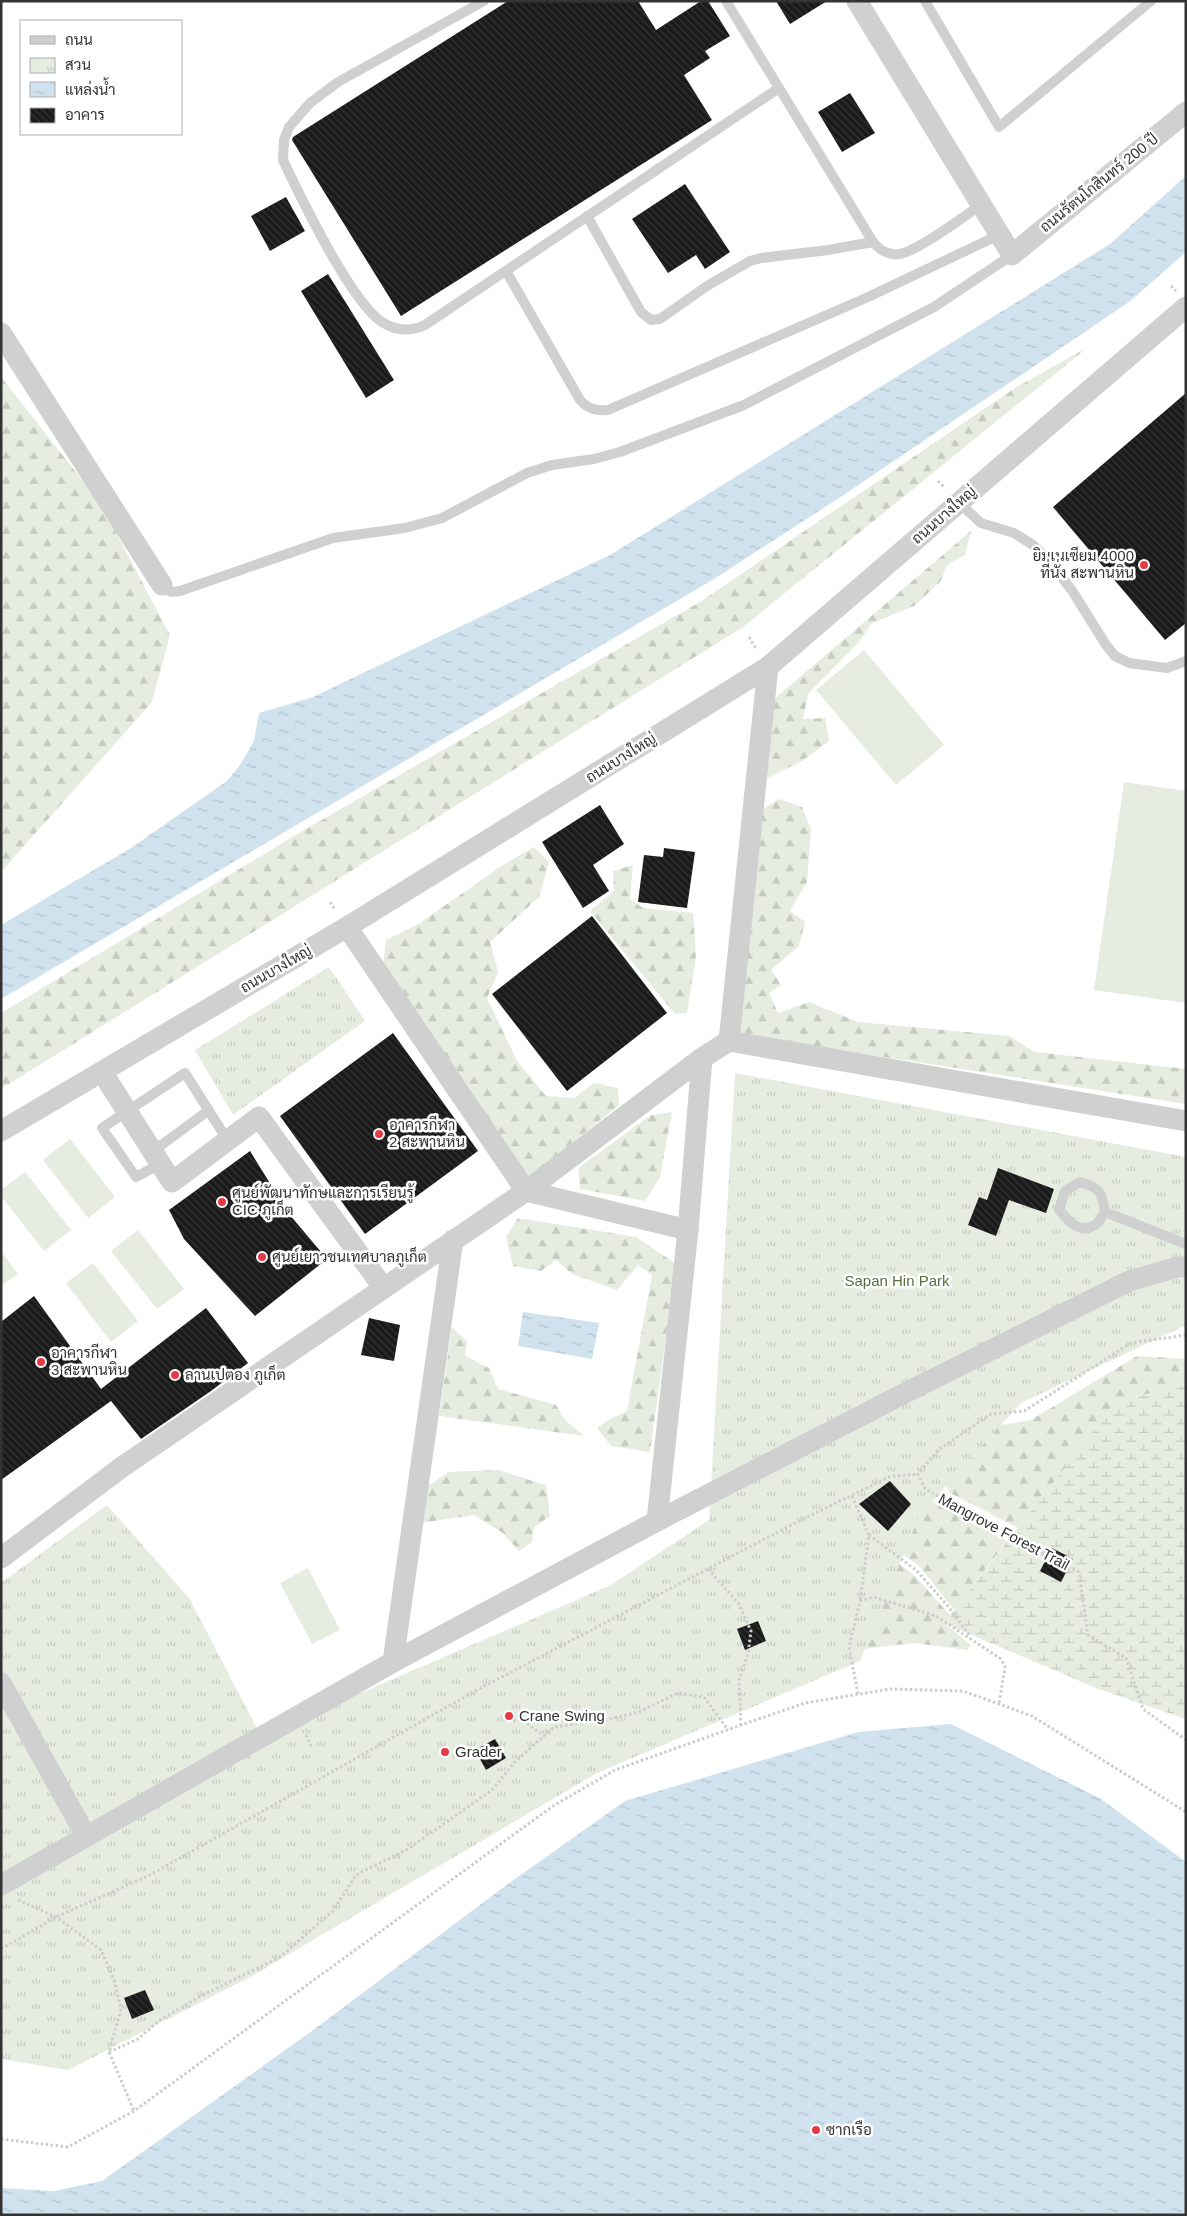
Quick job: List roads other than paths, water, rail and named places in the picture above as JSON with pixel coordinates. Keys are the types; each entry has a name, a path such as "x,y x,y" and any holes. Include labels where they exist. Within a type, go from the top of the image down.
{"street":[{"path":"857,1 1012,254"},
{"name":"ถนนรัตนโกสินทร์ 200 ปี","path":"1012,254 1186,112"},
{"name":"ถนนบางใหญ่","path":"1,1131 347,927 768,667 1186,307"},
{"path":"1,333 162,585"},
{"path":"729,1041 768,667"},
{"path":"347,927 526,1191 688,1230"},
{"path":"1,1558 122,1467 526,1191 702,1058 729,1041 1186,1121"},
{"path":"657,1521 688,1230 702,1058"},
{"path":"102,1072 172,1182 259,1118 383,1287"},
{"path":"393,1662 452,1240"},
{"path":"5,1890 86,1836 393,1662 657,1521 899,1397 1130,1282 1178,1267 1186,1267"},
{"path":"1,1683 86,1836"}],"lane":[{"path":"484,1 338,82 310,103 289,127 282,151 283,160 291,178 341,270 369,310 389,326 406,331 415,329 452,307 779,88"},
{"path":"726,1 873,242 880,250 901,254 914,248 981,205"},
{"path":"925,1 999,127 1151,1"},
{"path":"587,216 638,307 647,318 655,320 660,319 707,286 750,261 873,242"},
{"path":"506,271 580,400 586,407 600,411 608,410 866,298 999,235"},
{"path":"162,585 170,592 180,591 333,538 405,528 442,518 528,473 552,465 594,459 620,452 744,405 934,307 1012,254"},
{"path":"959,502 981,523 1014,533 1033,545 1049,560 1073,592 1115,656 1129,663 1167,668 1186,661"},
{"path":"209,1110 136,1177 102,1128 185,1073 209,1110 228,1141"},
{"path":"1080,1182 1094,1186 1102,1195 1105,1212 1095,1225 1083,1228 1071,1224 1059,1210 1065,1191 1080,1182"},
{"path":"1105,1212 1186,1244"}],"water":[{"path":"1186,176 1186,252 1129,302 842,496 714,579 1,999 1,925 131,848 227,781 240,765 254,741 259,713 313,697 610,555 1110,244"},
{"path":"523,1312 599,1323 592,1359 518,1346"},
{"path":"951,1724 1101,1799 1186,1862 1186,2215 1,2215 1,2188 54,2191 102,2181 316,2028 501,1889 625,1801 858,1732"}],"place":[{"name":"ยิมเนเซียม 4000 ที่นั่ง สะพานหิน","path":"1144,565"},
{"name":"อาคารกีฬา 2 สะพานหิน","path":"379,1134"},
{"name":"ศูนย์พัฒนาทักษและการเรียนรู้ CIC ภูเก็ต","path":"222,1202"},
{"name":"ศูนย์เยาวชนเทศบาลภูเก็ต","path":"262,1257"},
{"name":"อาคารกีฬา 3 สะพานหิน","path":"41,1362"},
{"name":"ลานเปตอง ภูเก็ต","path":"175,1375"},
{"name":"Crane Swing","path":"509,1716"},
{"name":"Grader","path":"445,1752"},
{"name":"ซากเรือ","path":"816,2130"}],"park label":[{"name":"Sapan Hin Park","path":"897,1281"}]}
